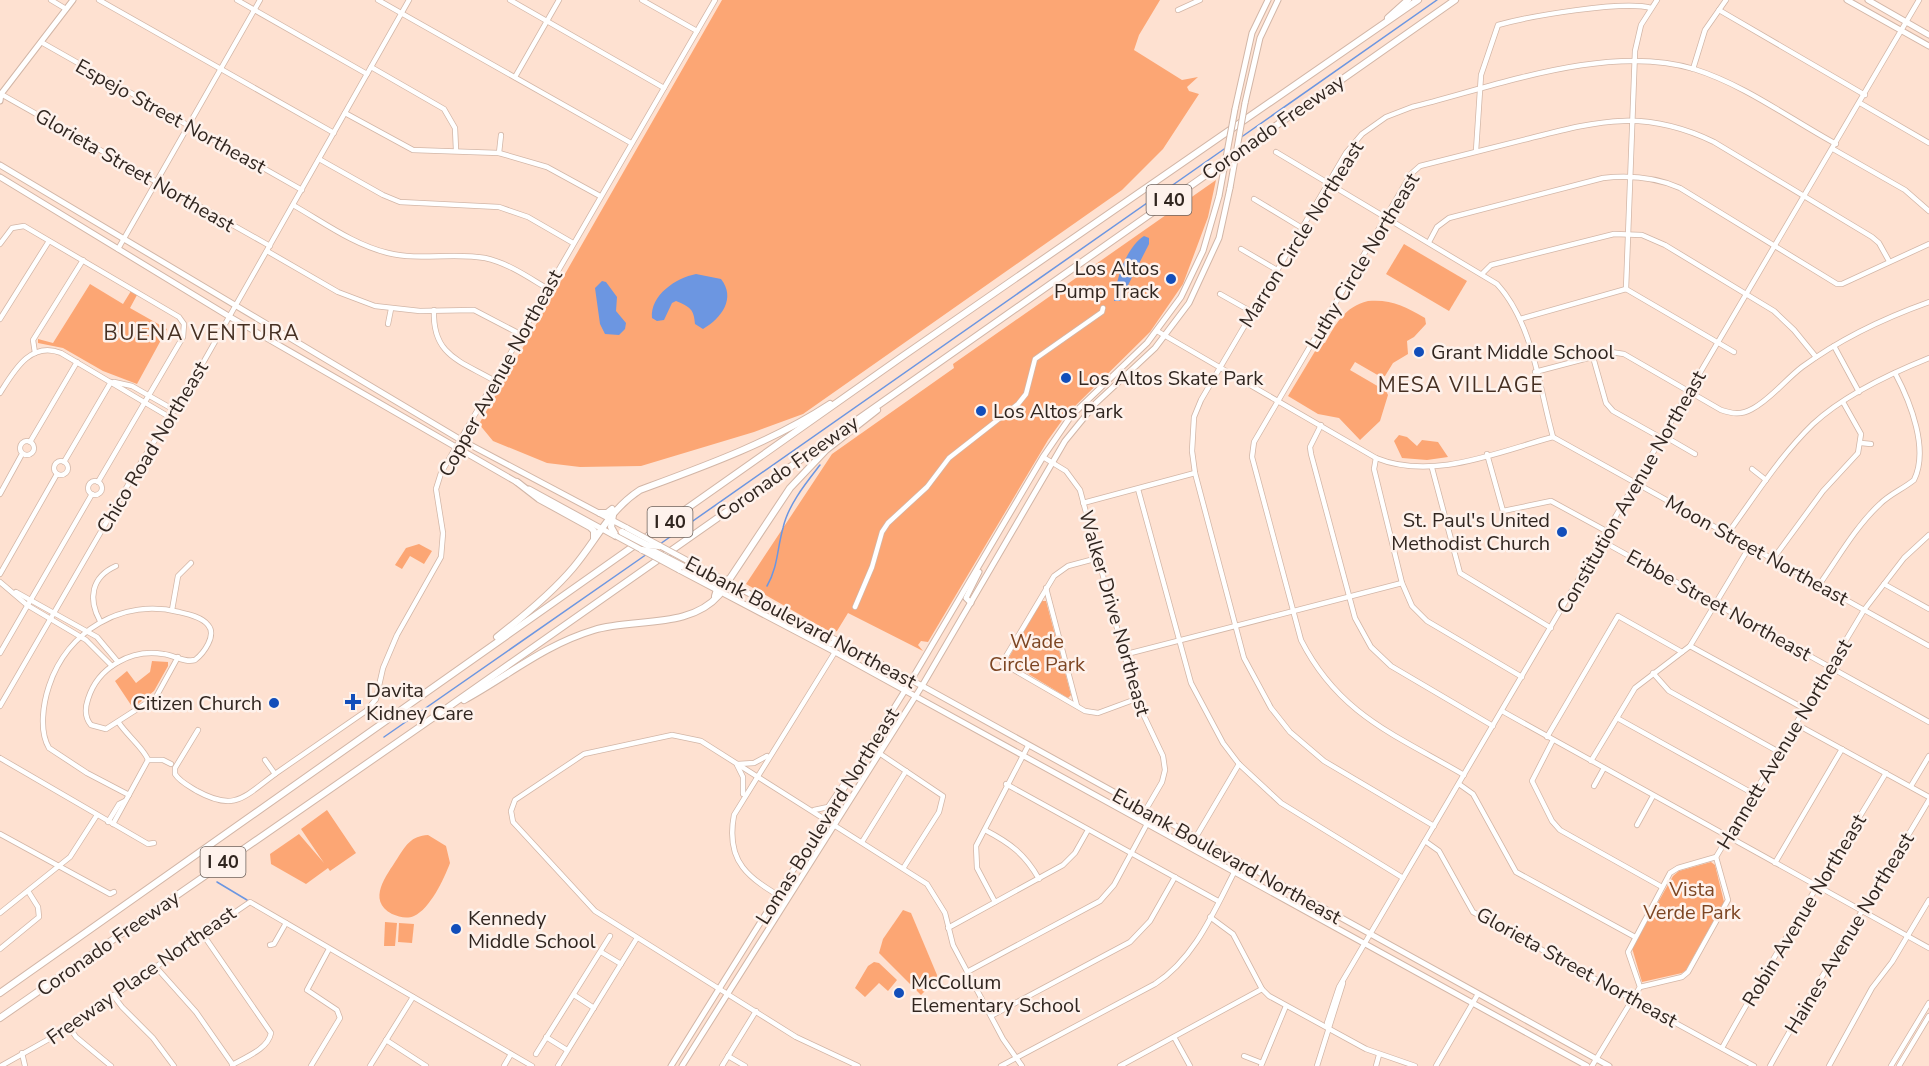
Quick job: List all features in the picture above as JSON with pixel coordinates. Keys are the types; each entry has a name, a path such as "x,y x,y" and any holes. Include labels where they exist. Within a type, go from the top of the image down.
{"highway":[{"path":"1365,38 1408,0"},
{"name":"Coronado Freeway","path":"0,992 903,356 1418,0"},
{"name":"Coronado Freeway","path":"0,1018 447,708 1455,0"},
{"path":"1425,21 1460,0"},
{"path":"435,685 541,602 573,568 623,499 791,428 903,356"},
{"path":"447,708 473,695 542,651 572,637 613,625 680,617 702,609 718,594 777,507 804,472 826,450 913,381"},
{"path":"517,482 539,499 592,528 595,533 592,542"},
{"path":"609,517 622,532 647,545 659,546"},
{"path":"642,550 656,552 718,584 728,580"},
{"path":"713,575 718,584 718,594"},
{"path":"718,594 728,597"}],"main road":[{"path":"0,101 1,94 73,0"},
{"name":"Lomas Boulevard Northeast","path":"671,1066 911,681 1043,457 1071,416 1157,331 1191,279 1209,234 1219,196 1252,33 1268,0"},
{"path":"1847,0 1929,45"},
{"path":"1868,0 1929,35"},
{"name":"Lomas Boulevard Northeast","path":"682,1066 922,686 1052,463 1096,403 1166,335 1190,303 1211,259 1230,188 1254,57 1277,3"},
{"path":"0,165 123,241 461,440 609,517"},
{"path":"0,177 230,317 455,449 601,530 622,532 642,550"},
{"name":"Eubank Boulevard Northeast","path":"659,546 718,594"},
{"name":"Eubank Boulevard Northeast","path":"684,566 728,580 1609,1066"},
{"path":"971,603 966,598 978,577 980,567"},
{"name":"Eubank Boulevard Northeast","path":"728,597 905,690 1587,1066"},
{"path":"786,627 831,644 837,640"},
{"path":"1082,788 1087,778"},
{"path":"1320,918 1325,909"},
{"path":"1424,976 1429,967"},
{"path":"1525,1032 1530,1023"}],"street":[{"path":"51,0 66,9"},
{"path":"99,0 334,133"},
{"path":"237,0 367,74"},
{"path":"118,249 260,0"},
{"path":"378,0 631,143"},
{"name":"Chico Road Northeast","path":"0,706 143,459 176,411 409,0"},
{"path":"510,0 664,88"},
{"path":"515,77 559,0"},
{"path":"642,0 697,32"},
{"name":"Copper Avenue Northeast","path":"198,730 176,768 175,774 180,781 212,798 230,802 239,800 373,704 397,635 441,557 443,533 436,489 441,472 715,0"},
{"path":"1178,10 1200,0"},
{"path":"1268,0 1277,3"},
{"path":"1626,289 1629,176 1637,37 1657,0"},
{"path":"1693,69 1705,30 1726,0"},
{"name":"Constitution Avenue Northeast","path":"1317,1066 1329,1030 1327,1023 1339,987 1919,0"},
{"path":"1476,151 1479,91 1485,59 1498,25 1588,2 1636,2 1645,3 1651,8"},
{"path":"1719,10 1865,95"},
{"name":"Espejo Street Northeast","path":"41,42 302,190"},
{"name":"Marron Circle Northeast","path":"1220,367 1328,183 1362,134 1386,117 1412,108 1572,66 1635,60 1693,69 1734,86 1835,146 1905,190 1929,211"},
{"path":"372,66 444,109 455,128 456,150"},
{"name":"Glorieta Street Northeast","path":"1,94 339,292 391,309 474,310 520,334"},
{"path":"1860,103 1929,143"},
{"path":"345,113 413,150 499,153 547,167 600,196"},
{"name":"Luthy Circle Northeast","path":"1278,400 1415,169 1585,124 1632,120 1669,125 1702,136 1872,237 1879,243 1889,261"},
{"path":"499,153 501,135"},
{"path":"1157,331 1376,458 1408,467 1432,468 1553,437 1520,319 1509,296 1484,273 1276,152"},
{"path":"319,159 382,195 400,202 499,207 528,217 573,243"},
{"path":"1429,242 1437,227 1449,218 1603,178 1629,176 1660,181 1680,188 1837,284 1842,284 1929,244"},
{"path":"1254,200 1302,228"},
{"path":"293,205 346,236 381,252 410,257 485,258 505,265 548,289"},
{"path":"0,244 9,231 16,226 24,226 179,316 184,326 183,337 146,402 98,482 90,485 92,494"},
{"path":"1484,273 1491,265 1603,236 1627,233 1642,235 1665,245 1774,311 1794,330 1816,357"},
{"path":"0,319 49,240"},
{"path":"1241,249 1276,270"},
{"path":"35,353 33,340 83,260"},
{"path":"1520,319 1626,289 1734,352"},
{"path":"1220,294 1252,312"},
{"path":"1535,372 1611,352 1624,354 1721,410 1732,414 1744,413 1755,408 1787,378 1834,346 1890,317 1929,302"},
{"path":"855,607 872,567 882,532 888,523 927,487 953,454 1018,404 1026,394 1035,359 1102,312 1103,308"},
{"path":"388,324 391,309"},
{"path":"434,310 434,331 442,348 495,381"},
{"path":"1834,346 1859,392"},
{"path":"0,393 20,363 35,353 54,351 111,381 171,418"},
{"path":"1593,357 1606,403 1613,411 1695,454"},
{"path":"1728,533 1767,480 1815,422 1859,392 1929,358"},
{"path":"0,494 22,454 21,444 30,442 77,362"},
{"path":"1220,367 1194,417 1191,435 1195,473 1244,658 1257,686 1290,732 1324,761 1434,826"},
{"path":"1894,373 1925,433"},
{"path":"111,381 132,386 176,411"},
{"path":"0,574 57,474 67,472 64,462 111,381"},
{"path":"1278,400 1254,442 1252,457 1301,640 1314,666 1346,703 1464,775"},
{"path":"1773,559 1823,491 1853,460 1861,443 1861,434 1844,402"},
{"path":"1321,425 1311,447 1311,454 1348,596 1360,632 1379,656 1391,666 1493,726"},
{"name":"Moon Street Northeast","path":"1553,437 1929,646"},
{"path":"22,454 28,456 33,452 34,447 30,442"},
{"path":"1861,443 1871,444"},
{"path":"1487,454 1503,511 1551,501 1608,532"},
{"name":"Walker Drive Northeast","path":"1043,457 1075,480 1136,699 1163,756 1165,770 1162,782 1145,811"},
{"path":"1376,458 1374,469 1402,583 1409,601 1418,614 1522,677"},
{"path":"57,474 54,466 59,462 64,462"},
{"path":"1819,585 1879,504 1914,480 1926,463"},
{"path":"1432,468 1460,573 1551,627"},
{"path":"1752,469 1767,480"},
{"path":"1083,503 1195,473"},
{"path":"0,653 92,494 101,491 98,482"},
{"path":"1138,489 1179,641 1201,705 1223,743 1239,764 1296,813 1403,878"},
{"name":"Hannett Avenue Northeast","path":"1640,987 1629,952 1662,887 1673,870 1716,857 1864,610 1904,558 1929,535"},
{"name":"Erbbe Street Northeast","path":"1602,541 1929,722"},
{"path":"1592,761 1635,688 1690,646 1750,546"},
{"path":"1098,558 1062,569 1046,588 1002,663 1085,711 1098,713 1136,699"},
{"path":"172,610 178,576 191,563"},
{"path":"100,621 93,607 92,596 104,572 116,566"},
{"path":"0,582 87,631 103,643 118,662"},
{"path":"1123,655 1402,583"},
{"path":"1884,584 1929,609"},
{"path":"1046,588 1077,706"},
{"path":"14,591 27,605 81,637 112,666"},
{"path":"129,795 82,770 53,752 46,744 44,710 50,682 63,656 100,621 138,609 172,610 207,624 211,634 207,644 195,660 188,661 178,657 147,653 112,666 91,691 86,711 91,725 106,729 119,723 156,697 178,657"},
{"path":"1547,737 1618,616 1682,652"},
{"path":"1690,646 1805,709"},
{"path":"786,900 750,876 735,854 732,825 742,799 835,652"},
{"path":"1653,673 1669,691 1779,752"},
{"path":"1502,711 1929,948"},
{"path":"1617,718 1754,794"},
{"path":"111,823 148,760 145,751 131,740 119,723"},
{"path":"1796,724 1929,798"},
{"path":"858,1066 849,1064 796,1037 591,908 513,822 511,811 514,803 584,754 672,735 693,737 904,867 934,892 945,913 953,945 1006,1045 1022,1066"},
{"path":"1553,740 1532,781 1552,820 1560,830 1662,887"},
{"path":"995,902 976,861 976,846 1006,784 1028,746"},
{"path":"1775,863 1842,749"},
{"path":"736,763 755,763 771,752"},
{"path":"879,753 939,792 944,798 939,812 904,867"},
{"path":"1911,786 1929,756"},
{"path":"0,758 148,844 154,843"},
{"path":"148,760 163,760 171,764"},
{"path":"266,760 275,774"},
{"path":"736,763 744,779 742,799"},
{"path":"1190,847 1239,764"},
{"path":"1594,786 1604,768"},
{"path":"862,842 906,771"},
{"name":"Robin Avenue Northeast","path":"1722,1048 1786,933 1818,887 1886,773"},
{"path":"806,807 818,810 826,808 854,774"},
{"path":"1006,784 1218,901"},
{"path":"1459,784 1473,794 1516,872 1635,937"},
{"path":"1637,825 1653,796"},
{"name":"Haines Avenue Northeast","path":"1770,1066 1831,958 1863,912 1929,798"},
{"path":"967,972 1100,901 1114,885 1148,824 1145,811"},
{"path":"0,913 60,866 77,848 97,815"},
{"path":"985,830 1026,857 1038,879"},
{"path":"948,928 1070,859 1088,830"},
{"path":"0,834 110,894 114,892"},
{"name":"Glorieta Street Northeast","path":"1425,841 1439,851 1473,912 1754,1066"},
{"path":"1592,1066 1640,987 1682,976 1688,972 1728,900 1716,857"},
{"path":"1001,1066 1164,978 1183,961 1239,863"},
{"path":"991,1016 1130,942 1150,921 1175,877"},
{"path":"0,949 39,917 39,907 28,891"},
{"path":"1829,1066 1872,988 1892,963 1929,900"},
{"name":"Freeway Place Northeast","path":"1,1066 69,1027 250,902 286,923"},
{"path":"1210,917 1233,934 1262,989 1286,1006 1329,1030 1379,1055 1415,1066"},
{"path":"270,945 274,944 286,923 532,1066"},
{"path":"155,966 196,1012 233,1066 259,1050 269,1040 271,1033 202,933"},
{"path":"536,1054 610,936"},
{"path":"558,1066 637,938"},
{"path":"311,1066 340,1018 337,1010 307,990 329,949"},
{"path":"601,952 621,964"},
{"path":"1120,1066 1132,1063 1174,1037 1262,989"},
{"path":"1436,1066 1478,994"},
{"path":"113,995 153,1038 174,1066"},
{"path":"574,995 594,1008"},
{"path":"370,1066 413,997"},
{"path":"1891,1066 1929,1003"},
{"path":"1244,1056 1262,1065 1286,1006"},
{"path":"722,1066 756,1011"},
{"path":"1899,1066 1929,1016"},
{"path":"69,1027 82,1042 111,1066"},
{"path":"546,1037 567,1050"},
{"path":"1174,1037 1190,1066"},
{"path":"386,1040 426,1066"},
{"path":"22,1053 26,1066"},
{"path":"504,1066 512,1054"},
{"path":"1376,1066 1379,1055"},
{"path":"728,1056 745,1066"}],"green space":[{"path":"722,0 1160,0 1139,35 1134,50 1182,80 1198,77 1187,87 1189,91 1199,94 1163,149 1122,190 803,414 754,432 641,466 580,467 547,463 493,441 479,424"},
{"name":"Los Altos Park","path":"1216,180 1208,217 1183,284 1150,332 1066,415 1048,440 928,642 921,641 918,645 923,651 848,613 837,631 832,633 746,584 832,454 954,368 953,364"},
{"path":"1404,244 1467,281 1449,311 1386,274"},
{"path":"90,284 123,304 131,291 137,295 130,308 167,329 137,384 103,371 63,348 38,343 38,339 53,343"},
{"path":"1368,301 1391,302 1404,307 1425,318 1426,324 1407,341 1408,354 1393,363 1385,376 1381,377 1355,362 1350,370 1386,391 1388,395 1380,421 1360,440 1339,418 1318,414 1288,396 1320,343 1325,343 1347,312"},
{"path":"1399,435 1407,437 1417,446 1422,440 1438,442 1448,457 1427,460 1402,458 1394,441"},
{"path":"419,544 432,551 424,564 410,556 402,569 395,565 406,548"},
{"name":"Wade Circle Park","path":"1041,601 1046,601 1071,695 1068,698 1007,661"},
{"path":"152,661 168,662 168,666 154,691 133,708 115,681 127,671 136,683 150,672"},
{"path":"327,810 356,853 330,871 328,868 306,884 271,864 270,854 299,834 324,863 301,829"},
{"path":"428,835 446,846 450,863 444,877 436,893 420,912 409,917 392,914 380,902 384,880 403,849 417,837"},
{"name":"Vista Verde Park","path":"1711,862 1715,865 1724,902 1686,970 1682,973 1642,982 1632,948 1673,876 1679,871"},
{"path":"903,910 911,913 937,975 936,980 921,995 879,953 883,939"},
{"path":"385,922 397,923 395,946 384,946"},
{"path":"399,923 414,924 412,943 398,942"},
{"path":"874,962 879,963 897,980 888,991 879,983 865,997 855,988 868,966"}],"water":[{"path":"1144,236 1149,238 1149,244 1120,301 1114,301 1123,264 1132,248"},
{"path":"696,274 721,279 725,286 727,300 716,319 703,329 695,324 694,315 690,309 676,301 672,303 664,320 657,321 652,318 655,302 666,289 680,279"},
{"path":"602,281 606,282 617,297 616,311 626,323 625,329 619,335 605,334 600,324 595,288"}],"waterway":[{"path":"1240,138 1437,0"},
{"path":"660,544 1227,147"},
{"path":"767,586 773,572 785,519 798,495 820,465"},
{"path":"384,737 647,554"},
{"path":"217,882 247,900"}],"place":[{"name":"Los Altos Pump Track","path":"1171,279"},
{"name":"Grant Middle School","path":"1419,352"},
{"name":"Los Altos Skate Park","path":"1066,378"},
{"name":"Los Altos Park","path":"981,411"},
{"name":"St. Paul's United Methodist Church","path":"1562,532"},
{"name":"Davita Kidney Care","path":"353,702"},
{"name":"Citizen Church","path":"274,703"},
{"name":"Kennedy Middle School","path":"456,929"},
{"name":"McCollum Elementary School","path":"899,993"}],"district":[{"name":"BUENA VENTURA","path":"202,333"},
{"name":"MESA VILLAGE","path":"1461,385"}]}
